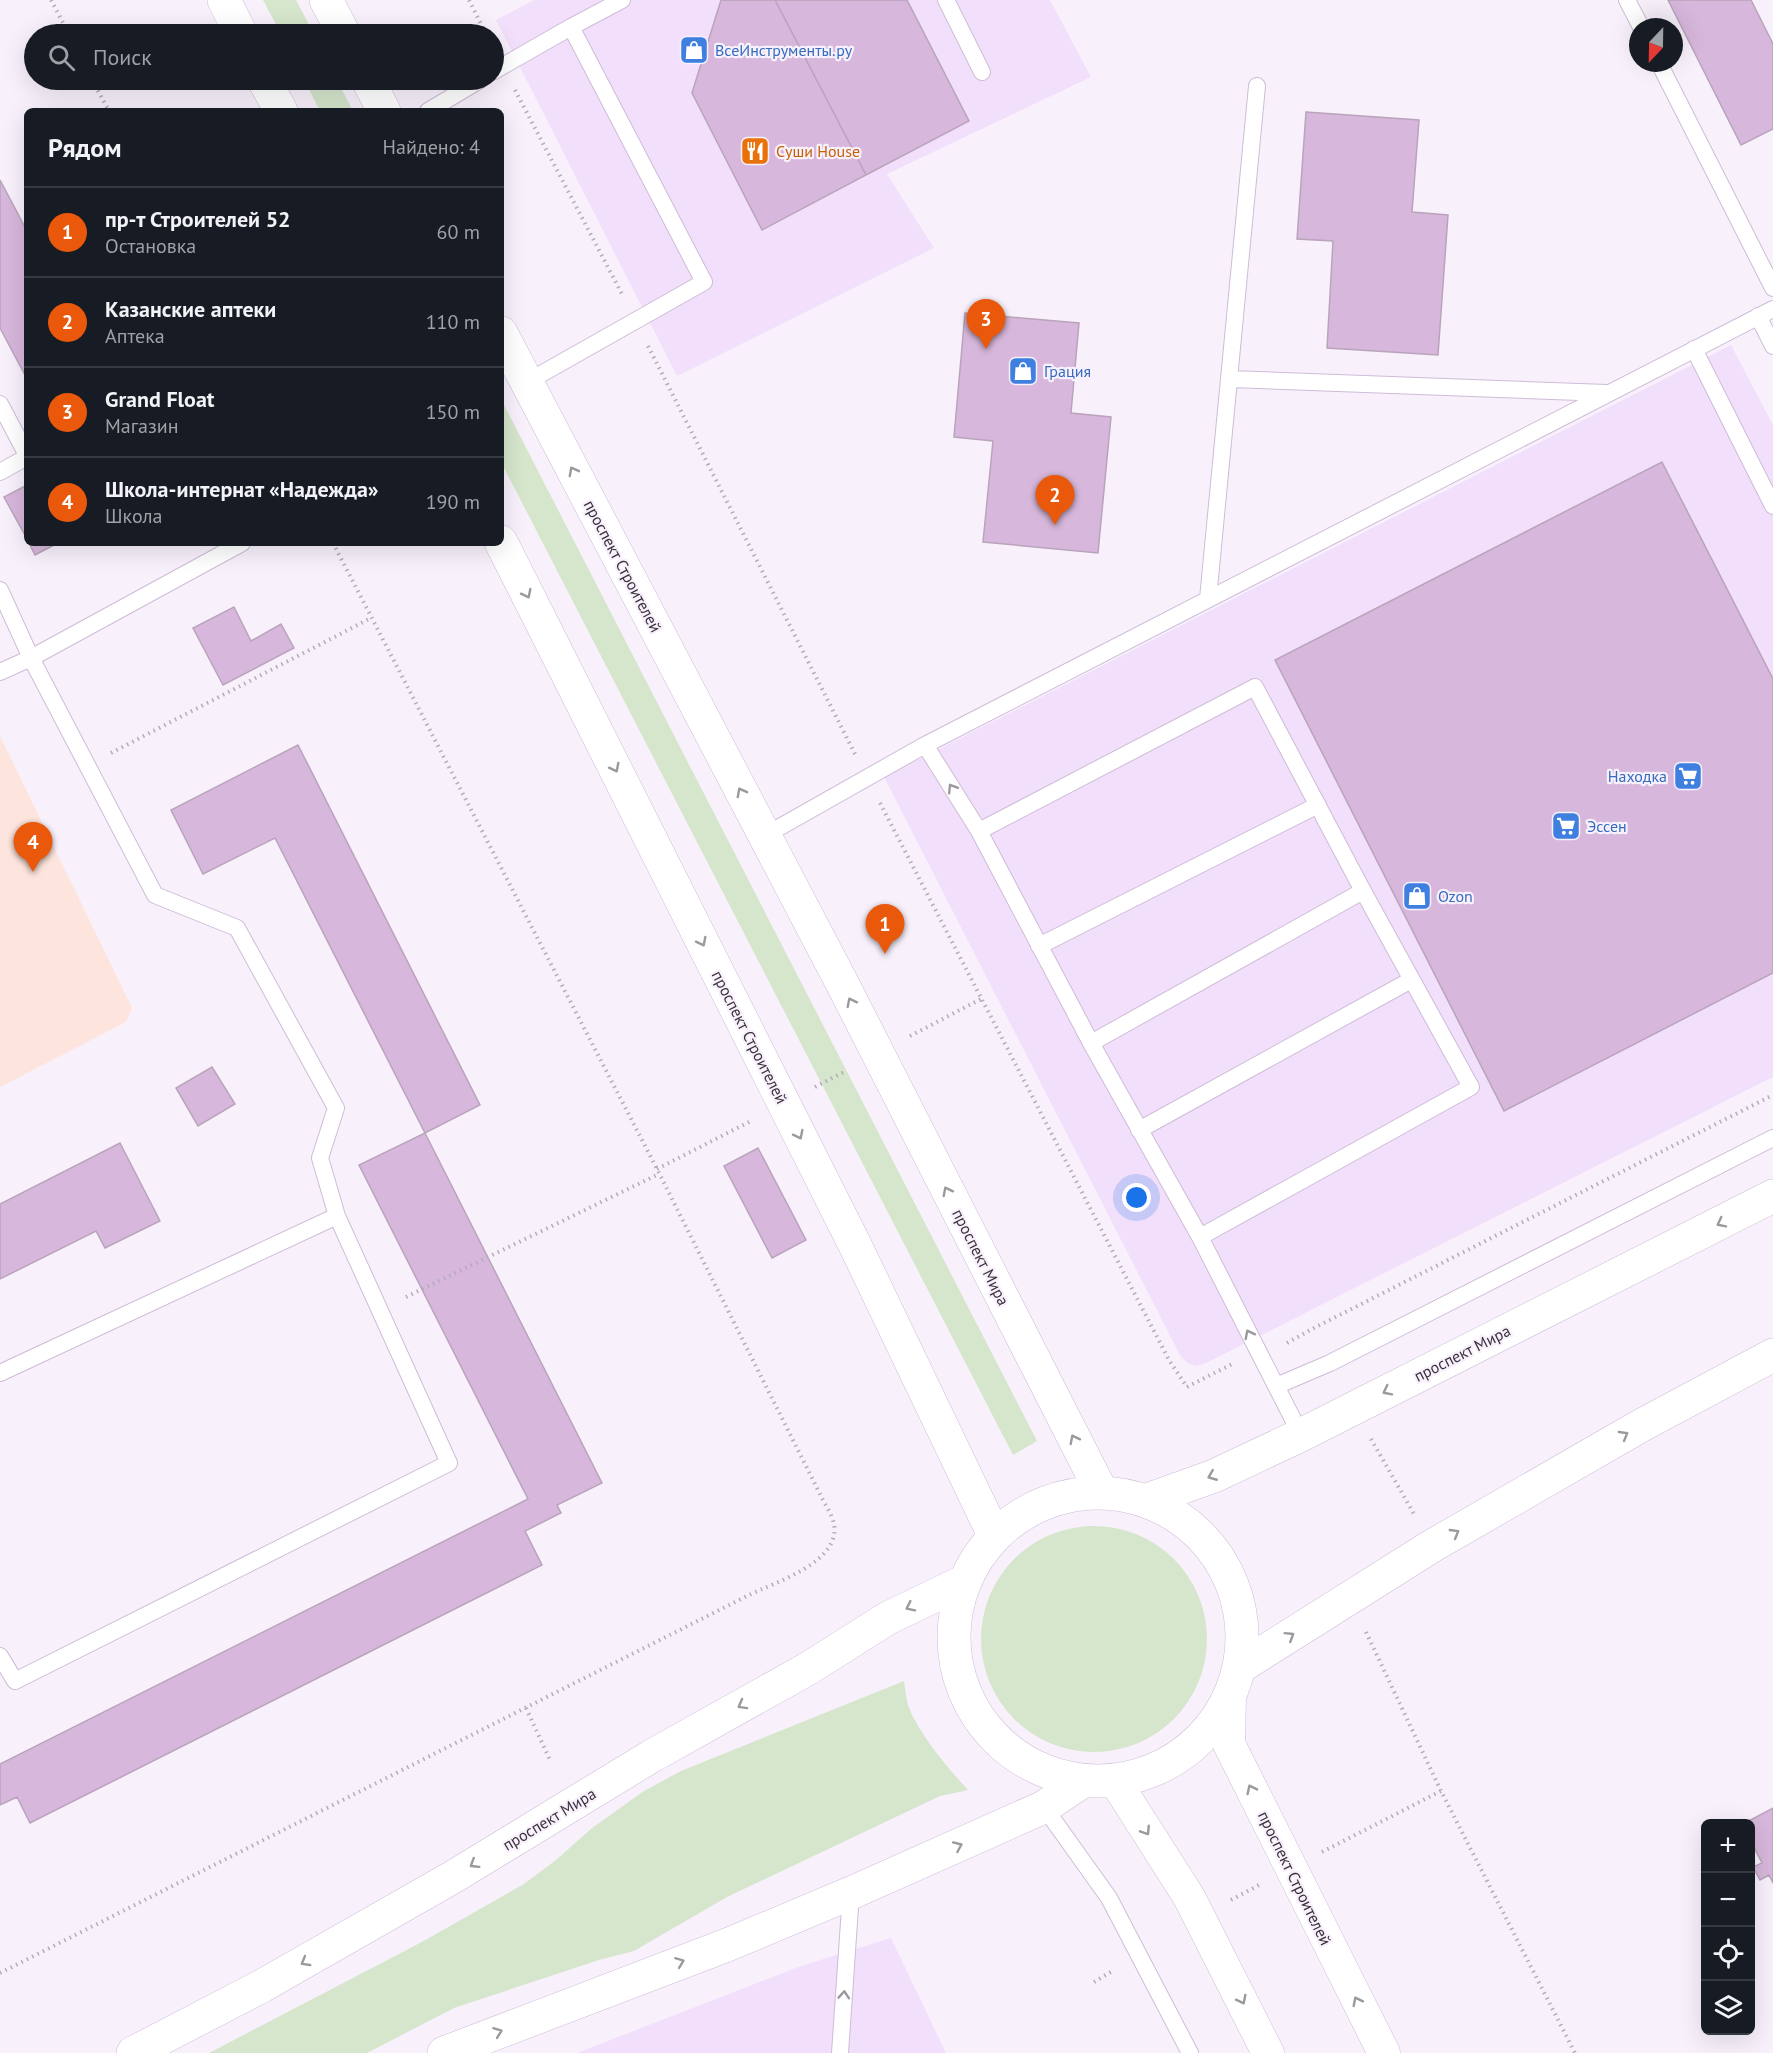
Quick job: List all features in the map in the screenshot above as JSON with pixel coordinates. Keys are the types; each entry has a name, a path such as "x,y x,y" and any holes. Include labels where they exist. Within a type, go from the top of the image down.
{"main road":[{"path":"224,0 236,24"},
{"path":"326,0 339,24"},
{"path":"269,90 279,108"},
{"path":"373,90 382,108"},
{"name":"проспект Строителей","path":"504,339 877,1054"},
{"name":"проспект Строителей","path":"503,546 861,1256 994,1534"},
{"name":"проспект Мира","path":"877,1054 1101,1491"},
{"name":"проспект Мира","path":"1147,1500 1214,1476 1301,1435 1773,1196"},
{"path":"1240,1667 1432,1546 1642,1425 1773,1355"},
{"path":"1101,1491 1147,1500 1183,1519 1213,1548 1234,1585 1243,1625 1240,1667 1230,1697 1210,1729 1183,1754 1151,1772 1115,1781 1083,1781 1050,1774 1020,1759 993,1738 973,1711 959,1680 953,1648 954,1614 963,1582 994,1534 1043,1502 1101,1491"},
{"name":"проспект Мира","path":"133,2053 262,1986 453,1877 650,1757 809,1668 888,1618 963,1582"},
{"path":"444,2053 716,1949 851,1893 1044,1807 1083,1781"}],"street":[{"name":"проспект Строителей","path":"1230,1697 1229,1744 1384,2053"},
{"path":"1115,1781 1189,1897 1268,2053"}],"lane":[{"path":"504,65 622,0"},
{"path":"946,0 982,72"},
{"path":"1627,0 1636,18"},
{"path":"527,382 704,282 571,27"},
{"path":"1664,72 1773,288"},
{"path":"1208,599 1257,86"},
{"path":"433,108 463,90"},
{"path":"764,837 925,745 1765,313 1773,346"},
{"path":"1694,350 1773,506"},
{"path":"1230,379 1608,393"},
{"path":"0,404 24,450"},
{"path":"0,472 24,458"},
{"path":"0,672 32,658 237,546"},
{"path":"0,590 32,658 155,895 237,928 336,1108 320,1158 337,1216 449,1463 15,1681 0,1656"},
{"path":"979,831 1255,687 1411,980 1471,1087 1200,1237"},
{"path":"925,745 979,831 1091,1043 1200,1237 1301,1435"},
{"path":"1040,946 1317,805"},
{"path":"1091,1043 1363,891"},
{"path":"1139,1130 1411,980"},
{"path":"1276,1386 1330,1363 1773,1138"},
{"path":"0,1373 337,1216"},
{"path":"1044,1807 1110,1898 1190,2053"},
{"path":"840,2053 851,1893"}],"path":[{"path":"51,0 64,24"},
{"path":"469,0 481,24"},
{"path":"97,90 107,108"},
{"path":"0,1973 814,1564 832,1544 834,1525 820,1494 657,1169 335,546"},
{"path":"87,765 371,618"},
{"path":"657,1169 981,999"},
{"path":"1262,1358 1314,1328 1773,1095"},
{"path":"380,1310 659,1174"},
{"path":"1314,1328 1330,1363"},
{"path":"1354,1408 1432,1546"},
{"path":"1364,1627 1441,1791 1575,2053"},
{"path":"526,1708 550,1760"}],"shaded area":[{"path":"534,0 1050,0 1091,77 887,174 934,248 677,376 504,36 504,24 498,24 496,20"},
{"path":"1731,345 1773,425 1773,1077 1206,1363 1197,1366 1189,1364 1181,1357 884,777"},
{"path":"0,736 132,1008 126,1022 0,1087"},
{"path":"891,1938 946,2053 577,2053 801,1966"}],"green space":[{"path":"263,0 296,0 309,24 276,24"},
{"path":"309,90 342,90 351,108 318,108"},
{"path":"504,405 1037,1441 1013,1455 504,468"},
{"path":"1083,1526 1105,1526 1137,1534 1147,1539 1166,1551 1182,1567 1199,1596 1205,1617 1207,1639 1205,1661 1199,1682 1182,1711 1166,1727 1137,1744 1105,1752 1083,1752 1051,1744 1041,1739 1022,1727 1006,1711 989,1682 981,1650 981,1628 989,1596 994,1586 1006,1567 1022,1551 1051,1534"},
{"path":"904,1681 908,1705 919,1727 943,1761 968,1790 940,1796 727,1897 634,1951 599,1960 454,2008 367,2053 209,2053 420,1943 524,1884 556,1860 592,1828 644,1791 681,1771"}],"building":[{"path":"721,0 775,0 866,175 762,230 692,93"},
{"path":"775,0 907,0 969,121 866,175"},
{"path":"1668,0 1751,0 1773,44 1773,129 1741,145 1683,30 1683,18 1677,18"},
{"path":"1306,112 1419,120 1412,212 1448,215 1438,355 1327,348 1333,241 1297,239"},
{"path":"0,180 24,225 24,373 0,328"},
{"path":"965,313 1079,323 1071,413 1111,417 1098,553 983,542 993,441 954,437"},
{"name":"Эссен","path":"1662,462 1773,679 1773,973 1504,1111 1275,660"},
{"path":"24,487 24,534 4,497"},
{"path":"30,546 52,546 35,555"},
{"path":"234,607 251,641 281,624 294,648 223,685 193,628"},
{"path":"298,745 480,1105 425,1133 275,838 203,874 171,810"},
{"path":"212,1067 235,1104 198,1126 176,1088"},
{"path":"425,1133 602,1483 557,1505 561,1513 525,1531 542,1565 30,1823 17,1797 0,1805 0,1764 528,1499 359,1165"},
{"path":"120,1143 160,1221 105,1248 96,1231 0,1279 0,1204"},
{"path":"758,1148 806,1240 772,1258 724,1166"},
{"path":"1773,1808 1773,1883 1769,1875 1760,1880 1755,1871 1755,1866 1762,1863 1755,1850 1755,1819 1752,1819"}],"place":[{"name":"ВсеИнструменты.ру","path":"694,50"},
{"name":"Суши House","path":"755,151"},
{"name":"Grand Float","path":"986,349"},
{"name":"Грация","path":"1023,371"},
{"name":"Казанские аптеки","path":"1055,525"},
{"name":"Находка","path":"1688,776"},
{"name":"Эссен","path":"1566,826"},
{"name":"Школа-интернат «Надежда»","path":"33,872"},
{"name":"Ozon","path":"1417,896"},
{"name":"пр-т Строителей 52","path":"885,954"}]}
